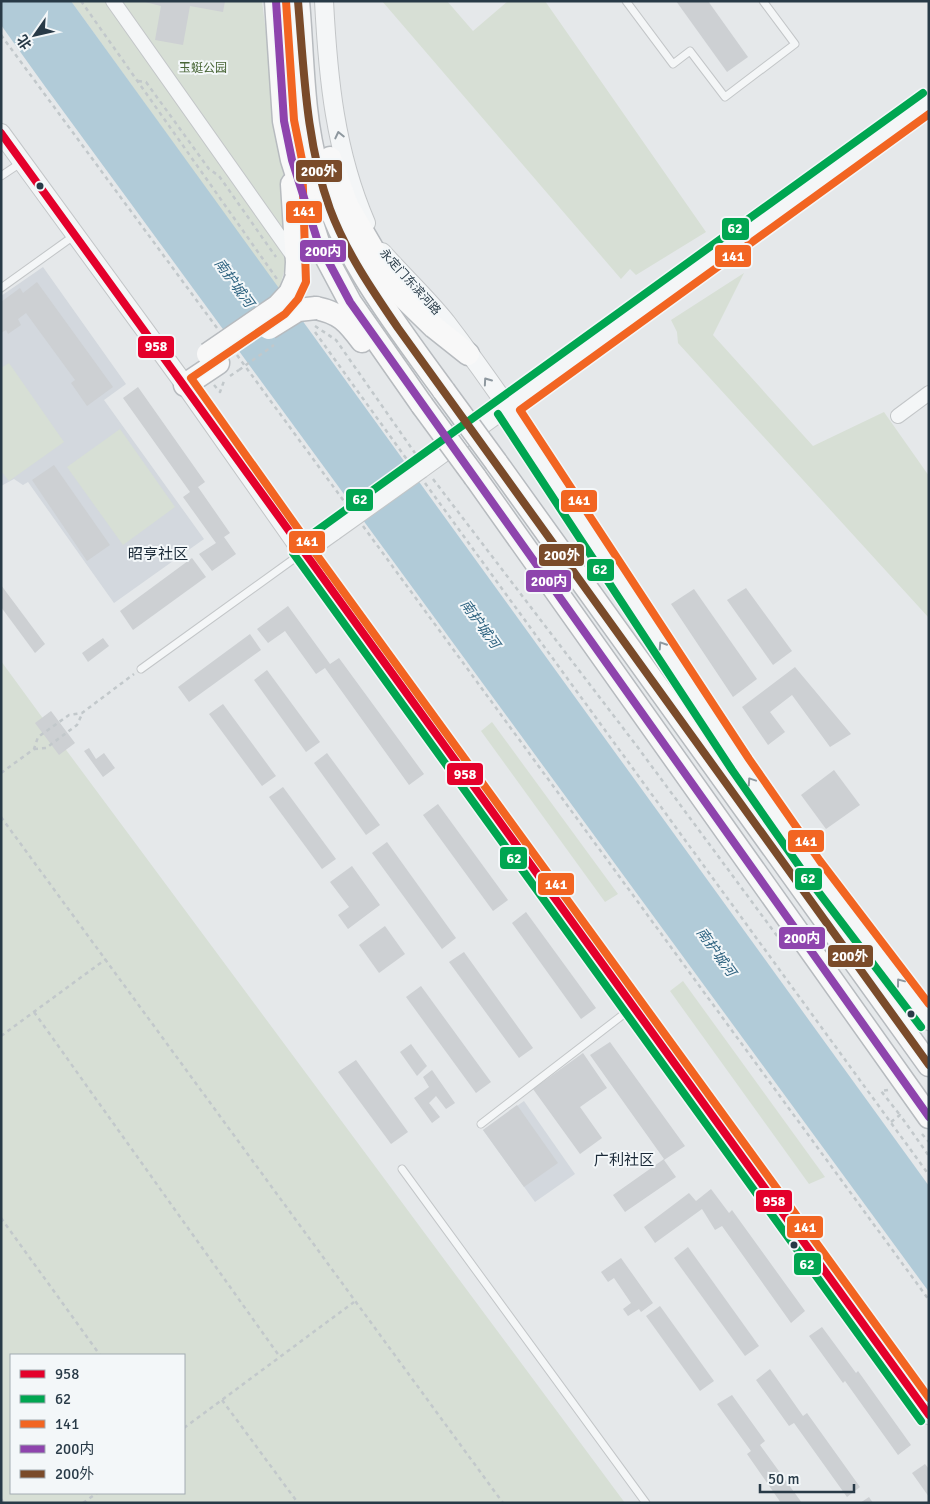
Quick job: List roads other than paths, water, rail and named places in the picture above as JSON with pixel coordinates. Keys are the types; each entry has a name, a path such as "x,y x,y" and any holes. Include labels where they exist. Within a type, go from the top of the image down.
{"highway":[{"path":"276,1 284,121 292,160 318,242 346,294 422,405 476,477 925,1124"},
{"path":"298,1 308,119 316,168 341,235 357,265 398,328 929,1065"},
{"path":"303,60 333,168 347,205 373,252 396,291 434,327 468,354"},
{"path":"226,360 290,294 288,271 292,208 292,160"},
{"path":"181,380 226,360 298,310 312,318 335,312 348,323 366,346 422,405"}],"street":[{"path":"113,1 288,271"},
{"name":"永定门东滨河路","path":"324,1 331,102 348,173 364,220 380,250 437,311 468,354 561,487 717,730 775,815 929,1021"},
{"path":"303,553 419,468 506,408 929,100"},
{"path":"1,133 181,380 303,553 929,1415"},
{"path":"898,416 929,393"}],"lane":[{"path":"626,1 674,64 690,51 725,97 795,44 763,1"},
{"path":"1,176 22,162"},
{"path":"1,288 75,235"},
{"path":"141,670 303,553"},
{"path":"481,1124 633,1007"},
{"path":"402,1169 646,1503"}],"water":[{"name":"南护城河","path":"1,1 71,1 929,1186 929,1292 44,85 1,25"}],"district":[{"name":"昭亨社区","path":"158,554"},
{"name":"广利社区","path":"624,1160"}],"park label":[{"name":"玉蜓公园","path":"203,68"}]}
